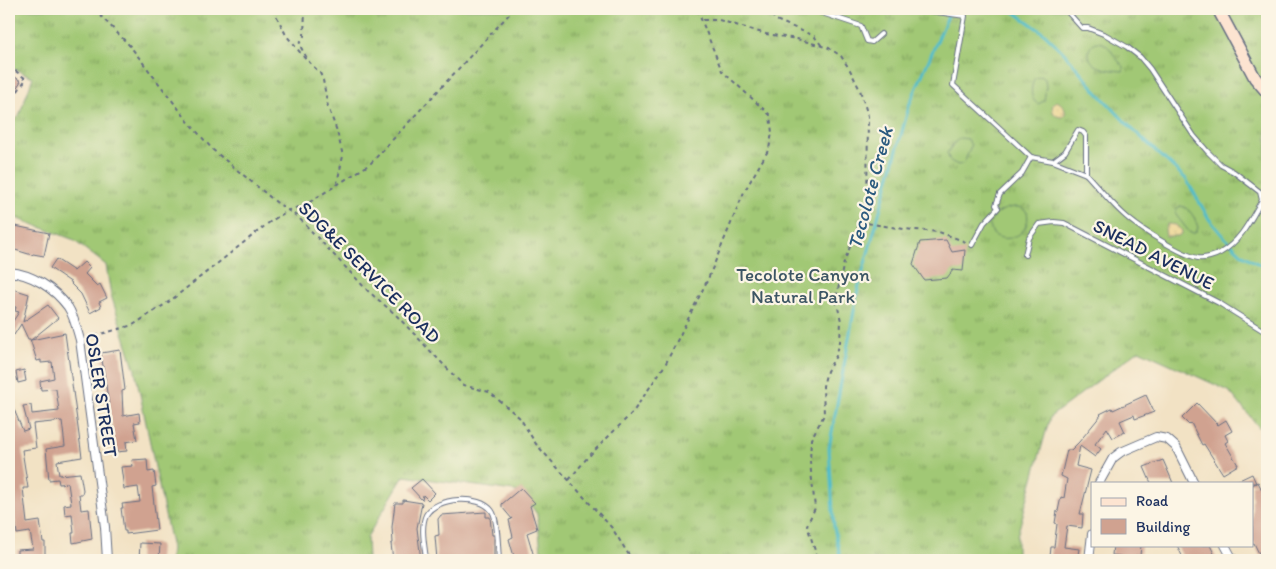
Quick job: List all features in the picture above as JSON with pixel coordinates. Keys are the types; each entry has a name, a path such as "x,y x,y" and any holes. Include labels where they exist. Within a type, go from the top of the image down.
{"main road":[{"path":"1218,9 1255,78 1267,92"}],"street":[{"name":"OSLER STREET","path":"9,272 16,272 45,284 68,308 80,340 105,527 107,560"},
{"path":"1100,482 1113,458 1121,452 1156,437 1167,439 1176,447 1194,482"},
{"path":"1088,560 1091,540"},
{"path":"1226,546 1233,560"}],"lane":[{"path":"810,9 861,26 867,41 872,42 881,34"},
{"path":"916,9 965,16 953,85 1031,157 1053,160 1086,174 1128,218 1160,240 1200,258 1219,254 1239,236 1251,221 1262,200 1260,192 1234,172 1221,165 1207,151 1194,136 1140,57 1106,35 1088,28 1082,28 1065,9"},
{"path":"1053,160 1065,152 1076,132 1081,131 1086,136 1086,174"},
{"path":"972,244 984,223 998,208 996,205 1000,194 1022,173 1031,157"},
{"name":"SNEAD AVENUE","path":"1025,255 1029,238 1038,224 1064,223 1219,303 1267,333"},
{"path":"426,560 423,528 425,516 430,510 442,503 466,499 484,504 492,511 495,520 499,560"}],"path":[{"name":"SDG&E SERVICE ROAD","path":"94,9 130,46 191,125 213,150 298,217 368,291 395,314 463,385 489,392 520,418 536,444 612,528 632,560"},
{"path":"274,9 286,36 320,73 323,80 328,107 337,131 343,156 337,184"},
{"path":"305,9 304,36 299,44 309,62"},
{"path":"80,340 133,325 170,300 271,221 288,210 305,205 370,164 514,9"},
{"path":"568,481 586,458 633,412 664,365 708,279 744,192 769,149 772,133 770,115 722,71 697,9"},
{"path":"766,9 776,20 790,24 796,30 814,36 822,46"},
{"path":"703,20 719,20 766,34 797,39 822,46 841,56 860,90 868,116 867,204 844,262 836,299 841,321 840,342 836,356 827,371 823,386 824,415 811,439 810,462 815,508 807,525 818,560"},
{"path":"9,66 26,78 9,104"},
{"path":"860,222 939,232 972,244"}],"green space":[{"name":"Tecolote Canyon Natural Park","path":"9,9 1263,9 1267,19 1267,437 1229,391 1139,350 1050,417 1017,536 1017,560 542,560 537,514 521,492 404,476 367,537 368,560 170,560 172,549 135,370 111,295 106,265 72,239 16,218 9,219 9,126 19,116 33,77 9,67"},
{"path":"1096,42 1103,43 1108,47 1124,68 1123,71 1101,67 1092,62 1089,57 1089,51 1091,45"},
{"path":"1041,76 1045,79 1046,87 1044,101 1038,104 1033,99 1032,89 1034,79"},
{"path":"960,138 968,139 971,146 964,163 958,165 950,161 947,153"},
{"path":"1181,206 1190,211 1194,218 1198,228 1195,233 1190,233 1176,215 1176,209"},
{"path":"1020,207 1027,212 1028,219 1023,231 1012,238 999,237 993,234 989,224 994,216 1006,209"}],"sand":[{"path":"1057,101 1065,110 1065,114 1062,117 1055,115 1053,111 1053,104"},
{"path":"1168,224 1176,225 1182,233 1178,236 1166,236 1165,230"}],"building":[{"path":"12,75 21,81 9,100 9,79"},
{"path":"15,226 49,233 44,256 32,255 12,249"},
{"path":"946,240 952,252 965,250 963,271 953,270 947,278 924,280 913,264 920,242"},
{"path":"56,259 74,271 84,262 90,268 85,274 97,286 100,284 107,298 99,302 101,307 90,313 81,294 72,283 50,268"},
{"path":"13,289 29,294 23,322 48,305 58,318 31,340 65,333 82,457 57,461 59,475 80,473 83,490 82,494 79,494 81,510 89,509 92,539 73,543 72,514 65,515 64,505 71,504 68,483 59,484 58,479 49,480 46,449 65,446 62,421 33,424 36,448 22,450 28,488 23,488 27,523 40,521 43,542 45,542 45,559 17,560 17,550 33,549 30,532 17,534 9,474 9,401 23,431 29,429 23,406 31,405 32,414 59,411 56,389 41,390 40,381 54,378 52,362 41,363 41,360 37,361 30,339 28,339 21,324 14,335 9,331 9,327 19,312 15,311 16,307 10,306 9,290 12,291"},
{"path":"120,350 125,390 122,391 123,416 139,413 140,422 134,423 137,440 126,442 127,451 116,452 101,353"},
{"path":"24,370 26,381 18,383 16,372"},
{"path":"1146,395 1154,412 1135,419 1134,415 1120,421 1125,432 1113,438 1107,428 1095,444 1101,449 1095,457 1080,446 1076,466 1091,470 1080,514 1083,514 1082,528 1067,526 1064,547 1079,549 1077,560 1063,560 1050,557 1051,547 1054,547 1057,511 1061,497 1064,498 1067,479 1061,476 1067,450 1071,450 1079,442 1100,414"},
{"path":"1197,403 1218,425 1226,420 1232,431 1225,435 1228,441 1225,443 1238,465 1223,474 1204,444 1202,445 1191,423 1189,425 1182,418"},
{"path":"147,459 148,472 154,471 156,486 152,487 157,530 126,534 126,531 124,531 122,504 140,502 138,487 124,489 121,467 133,466 132,460"},
{"path":"1163,460 1173,482 1151,482 1144,467"},
{"path":"1252,474 1256,483 1254,482 1235,482"},
{"path":"422,479 435,493 428,500 423,495 422,500 411,488"},
{"path":"1258,482 1267,500 1267,560 1262,560 1254,543 1254,484"},
{"path":"521,488 535,503 530,506 537,529 527,533 535,560 515,560 509,539 513,537 509,520 512,519 502,507 502,504"},
{"path":"403,500 422,503 417,528 421,560 393,560 391,544 393,543 392,527 395,503 403,503"},
{"path":"486,512 486,517 490,517 492,535 494,535 494,560 437,560 435,536 439,535 438,519 441,515"},
{"path":"140,543 160,544 159,560 139,560"},
{"path":"1113,546 1141,546 1140,556 1136,555 1136,560 1125,560 1126,557 1112,555"},
{"path":"1177,546 1210,546 1217,560 1184,560"}],"waterway":[{"name":"Tecolote Creek","path":"841,560 834,527 829,448 858,289 910,103 951,9"},
{"path":"1010,9 1045,34 1130,127 1186,179 1209,219 1224,237 1243,255 1267,269"}]}
